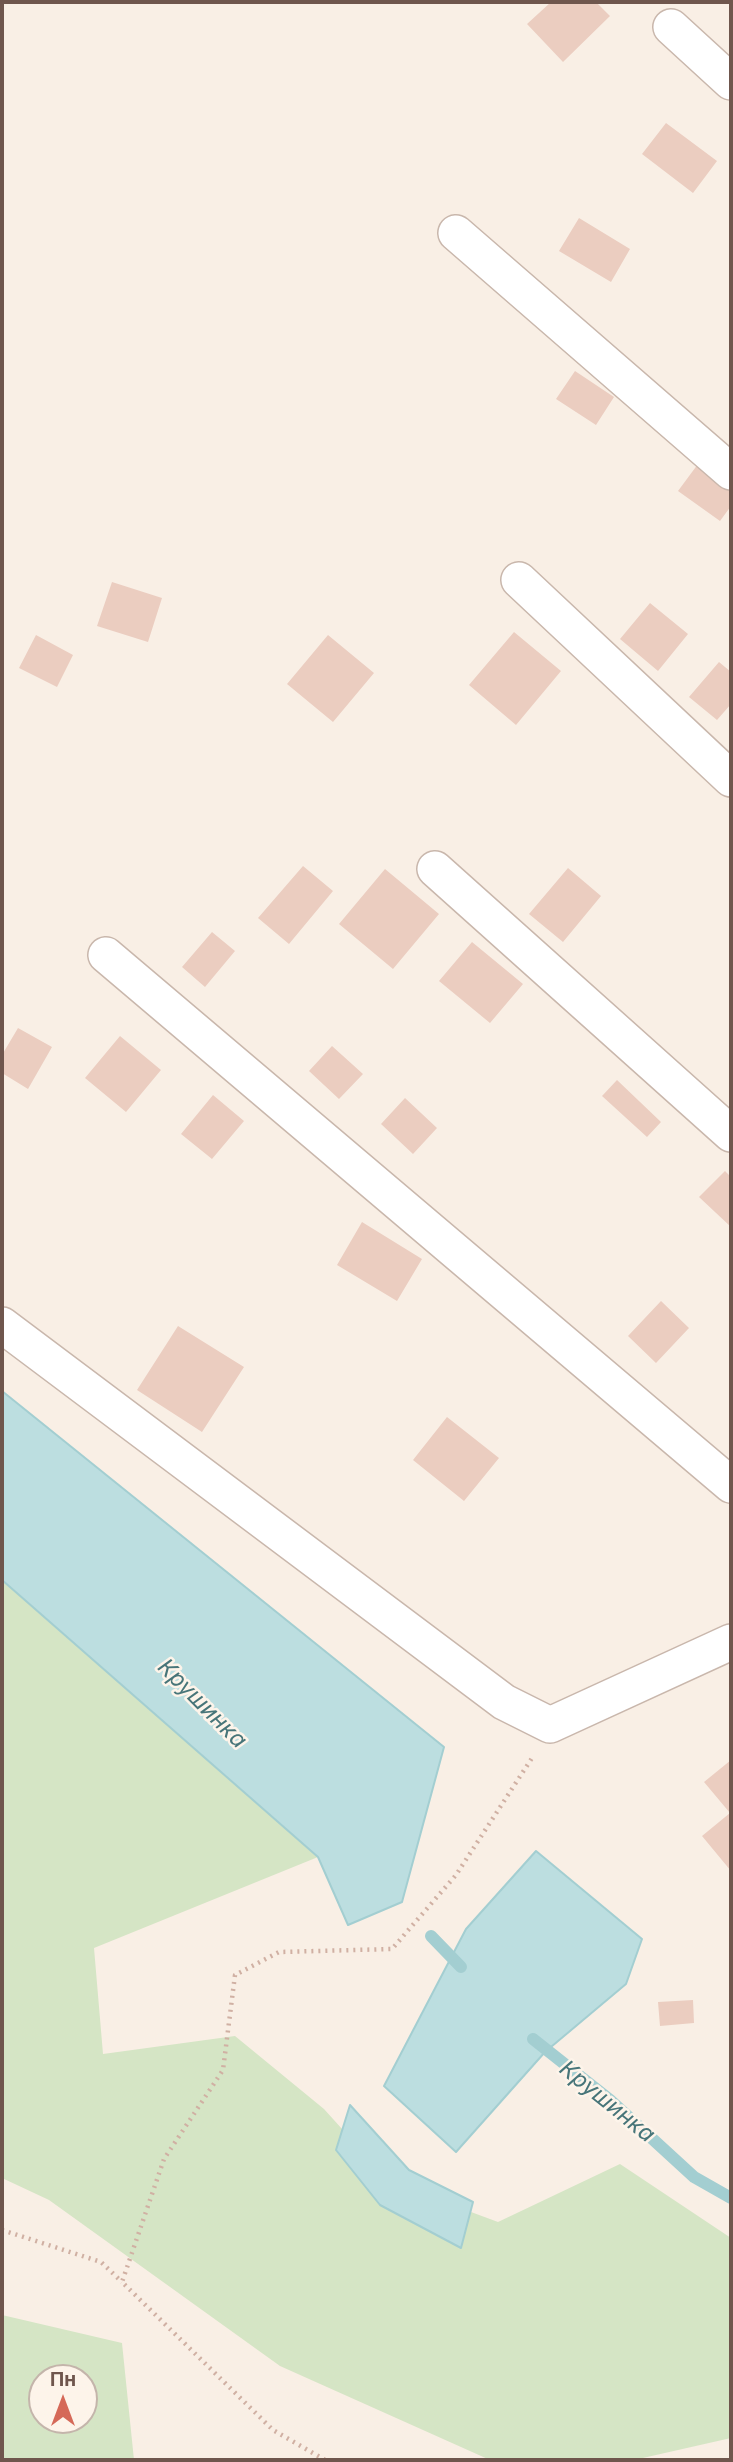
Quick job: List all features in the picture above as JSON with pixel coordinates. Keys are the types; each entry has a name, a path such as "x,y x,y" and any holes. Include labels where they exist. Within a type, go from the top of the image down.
{"street":[{"path":"671,27 731,82"},
{"path":"456,233 731,472"},
{"path":"519,580 731,779"},
{"path":"435,869 731,1134"},
{"path":"106,955 731,1485"},
{"path":"2,1325 504,1702 550,1725 731,1642"}],"path":[{"path":"122,2282 164,2159 223,2070 235,1975 279,1952 393,1949 456,1875 521,1779 550,1725"},
{"path":"2,2230 101,2262 273,2430 325,2460"}],"green space":[{"path":"2,1580 318,1857 94,1948 103,2054 235,2036 324,2109 390,2182 498,2222 620,2164 731,2238 731,2438 634,2460 490,2460 280,2366 49,2200 2,2178"},
{"path":"2,2315 122,2343 134,2460 2,2460"}],"water":[{"path":"2,1391 444,1747 402,1902 348,1925 318,1857 2,1580"},
{"path":"536,1851 642,1939 626,1984 545,2052 456,2152 384,2086 466,1929"},
{"path":"350,2105 409,2170 473,2202 461,2248 380,2205 336,2150"}],"building":[{"path":"551,2 596,2 610,16 563,62 527,24"},
{"path":"666,123 717,161 693,193 642,154"},
{"path":"579,218 630,249 611,282 559,251"},
{"path":"575,371 614,397 596,425 556,399"},
{"path":"698,464 731,488 731,506 720,521 678,491"},
{"path":"112,582 162,598 148,642 97,626"},
{"path":"650,603 688,634 658,671 620,639"},
{"path":"514,632 561,671 516,725 469,685"},
{"path":"36,635 73,655 57,687 19,668"},
{"path":"328,635 374,673 333,722 287,684"},
{"path":"719,662 731,672 731,704 717,720 689,697"},
{"path":"303,866 333,891 289,944 258,918"},
{"path":"568,868 601,896 563,942 529,914"},
{"path":"385,869 439,914 393,969 339,924"},
{"path":"212,932 235,951 205,987 182,967"},
{"path":"472,942 523,984 490,1023 439,981"},
{"path":"18,1028 52,1047 28,1089 2,1073 2,1055"},
{"path":"120,1036 161,1070 126,1112 85,1078"},
{"path":"332,1046 363,1074 339,1099 309,1071"},
{"path":"617,1080 661,1122 647,1137 602,1096"},
{"path":"213,1095 244,1121 212,1159 181,1134"},
{"path":"405,1098 437,1128 413,1154 381,1124"},
{"path":"725,1171 731,1177 731,1227 699,1197"},
{"path":"362,1222 422,1259 397,1301 337,1265"},
{"path":"661,1301 689,1328 656,1363 628,1336"},
{"path":"178,1326 244,1367 202,1432 137,1390"},
{"path":"447,1417 499,1458 464,1501 413,1460"},
{"path":"731,1760 731,1871 702,1836 730,1813 704,1782"},
{"path":"693,2000 694,2023 660,2026 658,2002"}],"waterway":[{"name":"Крушинка","path":"431,1936 461,1967"},
{"name":"Крушинка","path":"533,2039 610,2100 694,2177 731,2198"}]}
